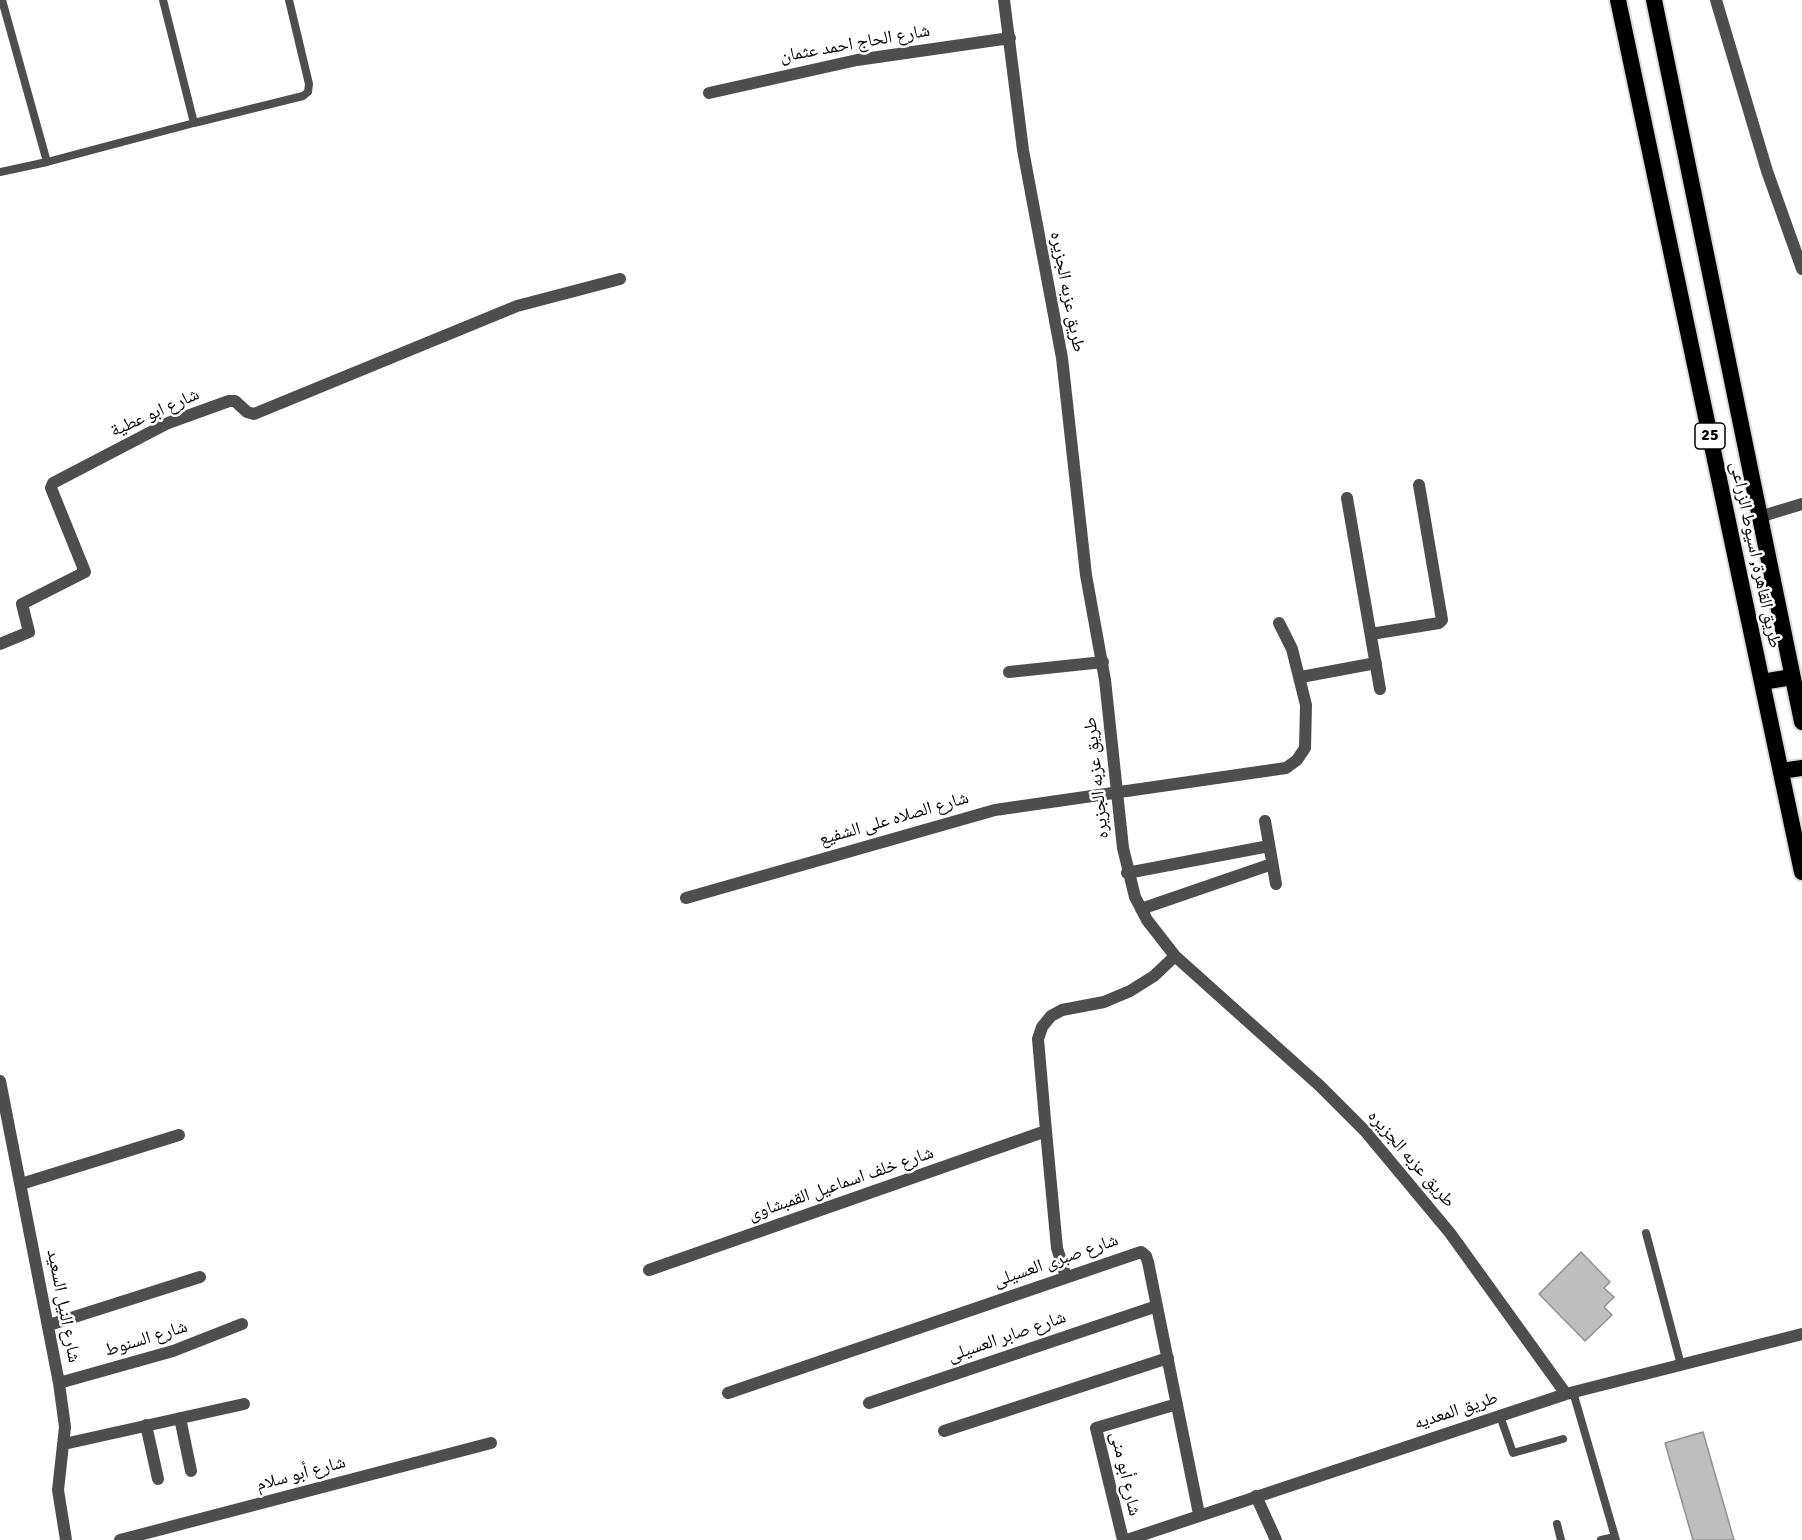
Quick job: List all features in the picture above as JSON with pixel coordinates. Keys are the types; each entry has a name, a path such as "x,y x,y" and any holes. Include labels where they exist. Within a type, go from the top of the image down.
{"highway":[{"name":"طريق القاهرة, اسيوط الزراعى","path":"1618,0 1802,872"},
{"name":"طريق القاهرة, اسيوط الزراعى","path":"1654,0 1759,517 1797,676 1802,722"},
{"path":"1762,682 1797,676"},
{"path":"1781,771 1802,768"}],"street":[{"name":"طريق عزبه الجزيره","path":"1004,0 1023,150 1062,358 1086,575 1103,662 1115,792 1127,873 1141,909 1161,941 1175,956 1320,1086 1365,1131 1450,1233 1570,1393"},
{"path":"1716,0 1767,171 1802,267"},
{"name":"شارع الحاج احمد عثمان","path":"709,93 847,62 1010,38"},
{"name":"شارع ابو عطية","path":"0,644 29,632 22,604 85,572 51,488 53,483 168,423 229,401 235,401 247,412 254,414 517,306 620,279"},
{"path":"1371,634 1442,620 1419,485"},
{"path":"1347,498 1380,689"},
{"path":"1759,517 1802,504"},
{"name":"شارع الصلاه على الشفيع","path":"686,898 971,815 1286,768 1297,760 1305,748 1306,705 1292,649 1279,623"},
{"path":"1009,672 1103,662"},
{"path":"1300,676 1376,663"},
{"path":"1265,821 1276,884"},
{"path":"1127,873 1269,846"},
{"path":"1141,909 1272,864"},
{"path":"1066,1277 1058,1248 1046,1131 1038,1040 1042,1027 1051,1016 1062,1010 1104,1002 1130,991 1154,976 1175,956"},
{"name":"شارع النيل السعيد","path":"0,1081 50,1326 59,1383 65,1427 58,1490 66,1540"},
{"name":"شارع خلف اسماعيل القمبشاوى","path":"649,1270 1046,1131"},
{"path":"21,1184 179,1134"},
{"name":"شارع صبرى العسيلى","path":"728,1393 1141,1252 1146,1256 1199,1514"},
{"path":"50,1326 200,1277"},
{"name":"شارع صابر العسيلى","path":"869,1403 1157,1306"},
{"name":"شارع السنوط","path":"59,1383 173,1351 242,1324"},
{"name":"طريق المعديه","path":"1125,1540 1570,1393 1802,1334"},
{"path":"944,1431 1168,1358"},
{"path":"64,1444 244,1404"},
{"name":"شارع أبو منى","path":"1125,1540 1096,1428 1177,1404"},
{"path":"180,1418 191,1471"},
{"path":"146,1425 158,1479"},
{"name":"شارع أبو سلام","path":"120,1540 491,1443"},
{"path":"1256,1496 1276,1540"}],"lane":[{"path":"2,0 47,162"},
{"path":"163,0 194,123"},
{"path":"0,172 303,96 308,92 309,84 289,0"},
{"path":"1646,1233 1681,1365"},
{"path":"1570,1393 1616,1538 1602,1540"},
{"path":"1500,1416 1513,1453 1563,1439"},
{"path":"1557,1524 1562,1540"}],"building":[{"path":"1581,1252 1610,1282 1604,1288 1614,1297 1604,1307 1612,1315 1585,1341 1539,1294"},
{"path":"1703,1432 1734,1540 1693,1540 1665,1443"}]}
